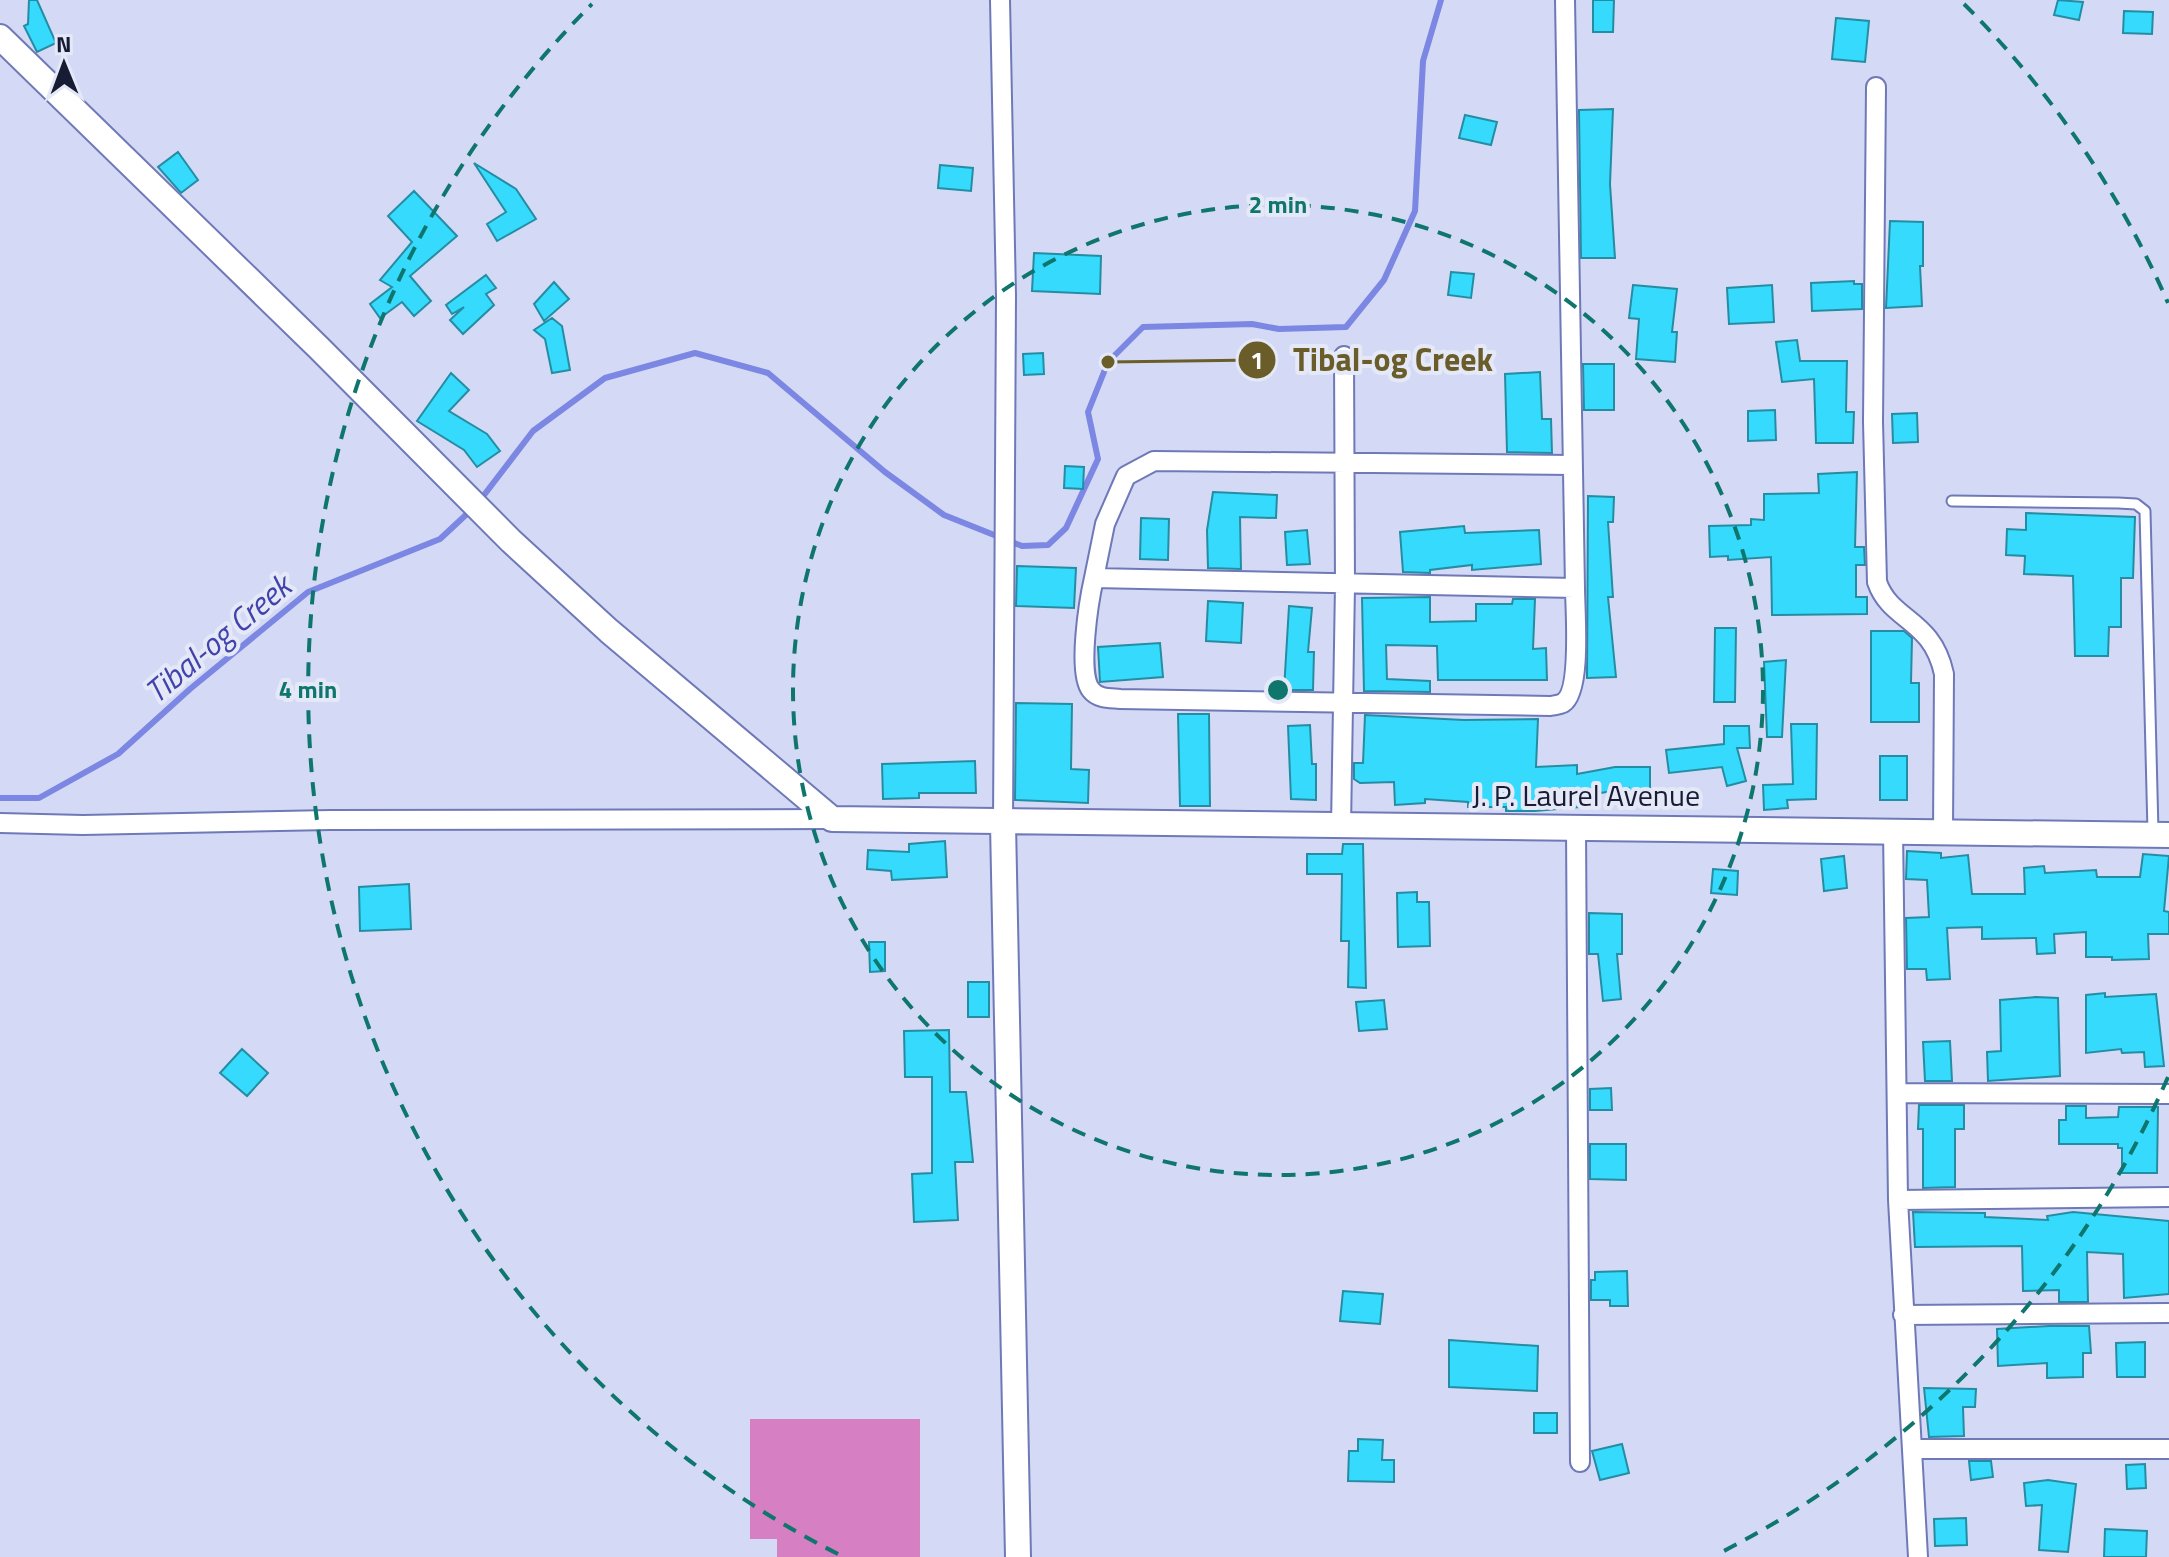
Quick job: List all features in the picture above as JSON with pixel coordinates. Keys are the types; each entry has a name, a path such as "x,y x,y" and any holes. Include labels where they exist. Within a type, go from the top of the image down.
{"street":[{"path":"1000,0 1006,296 1003,824 1018,1557"},
{"path":"1565,0 1575,588 1575,676 1573,688 1563,703 1550,706 1100,697 1091,690 1085,677 1088,604 1105,524 1126,476 1137,467 1179,459 1572,465"},
{"path":"0,37 319,348 511,541 609,631 832,819"},
{"path":"1876,87 1873,422 1877,582 1890,605 1918,625 1940,655 1944,674 1943,831"},
{"path":"1341,827 1345,585 1344,356"},
{"path":"1094,578 1575,588"},
{"path":"0,823 832,819"},
{"name":"J. P. Laurel Avenue","path":"832,819 1003,824 1893,830 2161,835"},
{"path":"1576,828 1580,1462"},
{"path":"1893,830 1898,1200 1918,1557"},
{"path":"1897,1093 2169,1094"},
{"path":"1898,1200 2169,1197"},
{"path":"1903,1315 2169,1313"},
{"path":"1912,1449 2169,1449"}],"lane":[{"path":"1952,501 2136,504 2145,511 2161,835"}],"shaded area":[{"path":"750,1419 920,1419 920,1557 777,1557 777,1539 750,1539"}],"building":[{"path":"29,0 37,0 56,43 37,52 24,26 28,24"},
{"path":"1593,0 1614,0 1613,32 1593,32"},
{"path":"2058,0 2083,2 2079,20 2054,15"},
{"path":"2124,11 2153,12 2152,34 2123,33"},
{"path":"1836,18 1869,21 1865,62 1832,59"},
{"path":"1613,109 1610,184 1615,258 1581,258 1579,110"},
{"path":"1465,115 1497,122 1491,145 1459,138"},
{"path":"178,152 198,180 181,193 158,167"},
{"path":"474,163 516,189 536,219 497,241 487,224 506,212"},
{"path":"940,165 973,168 971,191 938,188"},
{"path":"414,191 457,236 410,276 431,301 414,316 402,302 380,318 370,304 392,287 380,280 412,242 388,216"},
{"path":"1890,221 1923,222 1923,266 1920,266 1922,306 1886,308"},
{"path":"1034,253 1101,256 1100,294 1032,291"},
{"path":"1451,272 1474,274 1471,298 1448,295"},
{"path":"486,275 496,288 486,294 494,305 463,334 450,320 464,307 452,314 446,305"},
{"path":"1854,281 1854,284 1862,284 1862,309 1812,311 1811,283"},
{"path":"554,282 569,299 544,321 534,304"},
{"path":"1633,285 1677,289 1672,332 1677,332 1675,362 1636,359 1639,319 1629,318"},
{"path":"1772,285 1774,322 1729,324 1727,288"},
{"path":"552,318 562,326 570,370 552,373 545,339 534,330"},
{"path":"1797,340 1800,361 1847,361 1846,412 1854,412 1853,443 1816,443 1814,379 1782,382 1776,342"},
{"path":"1043,353 1044,374 1024,375 1023,354"},
{"path":"1583,364 1614,364 1614,410 1584,410"},
{"path":"1540,372 1542,419 1551,419 1552,453 1507,452 1505,374"},
{"path":"451,373 469,390 449,411 487,434 500,451 477,467 464,450 417,421"},
{"path":"1775,410 1776,440 1748,441 1748,411"},
{"path":"1917,413 1918,442 1893,443 1892,414"},
{"path":"1065,466 1084,467 1083,489 1064,488"},
{"path":"1857,472 1855,547 1864,547 1865,565 1856,565 1856,597 1867,597 1867,614 1772,615 1771,557 1728,560 1728,556 1710,557 1709,526 1751,525 1751,519 1764,520 1764,494 1819,493 1818,474"},
{"path":"1213,492 1277,495 1276,518 1240,517 1241,569 1208,568 1207,530"},
{"path":"1588,496 1614,497 1613,522 1608,522 1613,597 1608,597 1616,677 1587,678"},
{"path":"2026,513 2135,517 2133,578 2121,578 2121,627 2109,627 2108,656 2075,656 2073,576 2024,574 2025,556 2006,555 2007,529 2026,530"},
{"path":"1141,518 1169,519 1168,560 1140,559"},
{"path":"1464,526 1465,533 1539,530 1541,564 1472,570 1472,565 1430,570 1430,573 1403,572 1400,532"},
{"path":"1307,530 1310,564 1287,565 1285,532"},
{"path":"1017,566 1076,568 1074,608 1016,606"},
{"path":"1430,597 1430,622 1476,621 1476,604 1512,604 1513,599 1535,599 1533,649 1546,648 1547,680 1438,680 1437,646 1386,645 1387,679 1430,681 1430,692 1364,691 1362,598"},
{"path":"1208,601 1243,603 1241,643 1206,641"},
{"path":"1289,606 1312,608 1308,652 1314,652 1313,690 1284,690"},
{"path":"1715,628 1736,628 1735,702 1714,702"},
{"path":"1871,631 1904,631 1912,638 1911,683 1919,683 1919,722 1871,722"},
{"path":"1160,643 1163,677 1100,682 1098,647"},
{"path":"1786,660 1782,737 1767,737 1764,662"},
{"path":"1016,703 1072,704 1071,769 1089,770 1088,803 1015,800"},
{"path":"1178,714 1209,714 1210,806 1180,806"},
{"path":"1365,715 1464,720 1538,719 1536,767 1577,765 1577,774 1615,767 1650,767 1650,792 1629,792 1629,788 1578,797 1579,807 1535,811 1468,807 1468,802 1425,799 1425,803 1395,805 1394,782 1360,783 1354,779 1354,763 1363,763"},
{"path":"1791,724 1817,724 1816,799 1787,800 1788,808 1764,810 1763,785 1793,784"},
{"path":"1310,725 1312,764 1316,764 1316,800 1291,799 1288,726"},
{"path":"1724,726 1749,726 1750,748 1737,748 1746,781 1727,786 1722,767 1669,773 1666,750 1724,744"},
{"path":"1880,756 1907,756 1907,800 1880,800"},
{"path":"975,761 976,793 919,793 919,798 883,799 882,764"},
{"path":"945,841 947,877 892,880 891,871 867,869 868,850 909,852 909,844"},
{"path":"1343,844 1363,844 1366,988 1348,987 1349,941 1341,941 1342,874 1307,874 1307,854 1342,854"},
{"path":"1907,851 1941,853 1941,858 1968,855 1972,894 2025,894 2024,868 2044,866 2045,873 2096,870 2097,877 2140,877 2143,854 2169,856 2164,911 2169,912 2169,934 2148,934 2149,959 2112,960 2112,957 2086,957 2086,932 2054,934 2055,953 2037,954 2036,938 1982,939 1982,927 1947,928 1950,979 1927,980 1926,969 1907,969 1906,918 1929,917 1927,880 1906,879"},
{"path":"1844,856 1847,888 1824,891 1821,859"},
{"path":"1713,869 1738,871 1737,895 1711,893"},
{"path":"409,884 411,929 360,931 359,887"},
{"path":"1417,892 1417,902 1429,902 1430,946 1398,947 1397,893"},
{"path":"1589,913 1622,914 1622,954 1617,954 1621,999 1603,1001 1598,954 1589,954"},
{"path":"869,942 885,942 885,971 870,972"},
{"path":"968,982 989,982 989,1017 968,1017"},
{"path":"2105,993 2105,997 2156,994 2164,1066 2145,1067 2144,1052 2122,1053 2121,1049 2086,1053 2086,995"},
{"path":"2058,998 2060,1076 1988,1081 1987,1052 2001,1051 2000,1000"},
{"path":"1384,1000 1387,1029 1359,1031 1356,1002"},
{"path":"949,1030 950,1092 966,1092 973,1162 955,1162 958,1220 914,1222 912,1174 932,1173 932,1077 905,1077 904,1031"},
{"path":"1950,1041 1952,1081 1925,1081 1923,1042"},
{"path":"242,1049 268,1073 247,1096 220,1073"},
{"path":"1611,1088 1612,1110 1590,1110 1590,1089"},
{"path":"1919,1105 1964,1105 1964,1129 1955,1129 1955,1187 1923,1188 1923,1129 1918,1129"},
{"path":"2066,1106 2086,1106 2086,1118 2118,1117 2119,1107 2158,1107 2157,1173 2122,1173 2122,1148 2118,1148 2118,1144 2059,1144 2059,1120 2066,1120"},
{"path":"1590,1144 1626,1144 1626,1180 1590,1179"},
{"path":"1913,1212 1985,1213 1985,1217 2048,1220 2047,1216 2073,1212 2169,1221 2169,1294 2124,1298 2123,1254 2087,1252 2088,1302 2059,1302 2059,1290 2023,1291 2022,1246 1915,1247"},
{"path":"1627,1271 1628,1306 1610,1306 1610,1300 1591,1300 1591,1280 1595,1280 1595,1272"},
{"path":"1343,1291 1383,1294 1380,1324 1340,1321"},
{"path":"2089,1326 2091,1353 2083,1353 2083,1377 2047,1378 2047,1363 1998,1366 1997,1329"},
{"path":"1449,1340 1538,1346 1537,1391 1449,1387"},
{"path":"2145,1342 2145,1377 2117,1377 2116,1343"},
{"path":"1924,1388 1976,1389 1975,1407 1963,1407 1964,1436 1929,1437"},
{"path":"1534,1413 1557,1413 1557,1433 1534,1433"},
{"path":"1358,1439 1383,1440 1382,1460 1394,1460 1394,1482 1348,1481 1349,1451 1358,1451"},
{"path":"1622,1444 1629,1473 1600,1480 1592,1451"},
{"path":"1969,1461 1991,1461 1993,1477 1971,1480"},
{"path":"2145,1464 2146,1488 2127,1489 2126,1465"},
{"path":"2048,1480 2076,1484 2068,1552 2039,1550 2042,1505 2026,1506 2024,1483"},
{"path":"1966,1518 1967,1545 1935,1546 1934,1519"},
{"path":"2105,1529 2147,1531 2146,1557 2104,1557"}],"waterway":[{"name":"Tibal-og Creek","path":"481,499 533,431 605,378 695,353 768,373 885,472 944,515 1022,546 1048,545 1066,528 1098,459 1088,412 1108,362 1143,327 1252,324 1279,329 1346,327 1384,280 1415,211 1423,61 1441,0"},
{"name":"Tibal-og Creek","path":"0,798 39,798 118,754 190,689 308,592 440,539 469,512"}],"place":[{"name":"Tibal-og Creek","path":"1108,362"}]}
